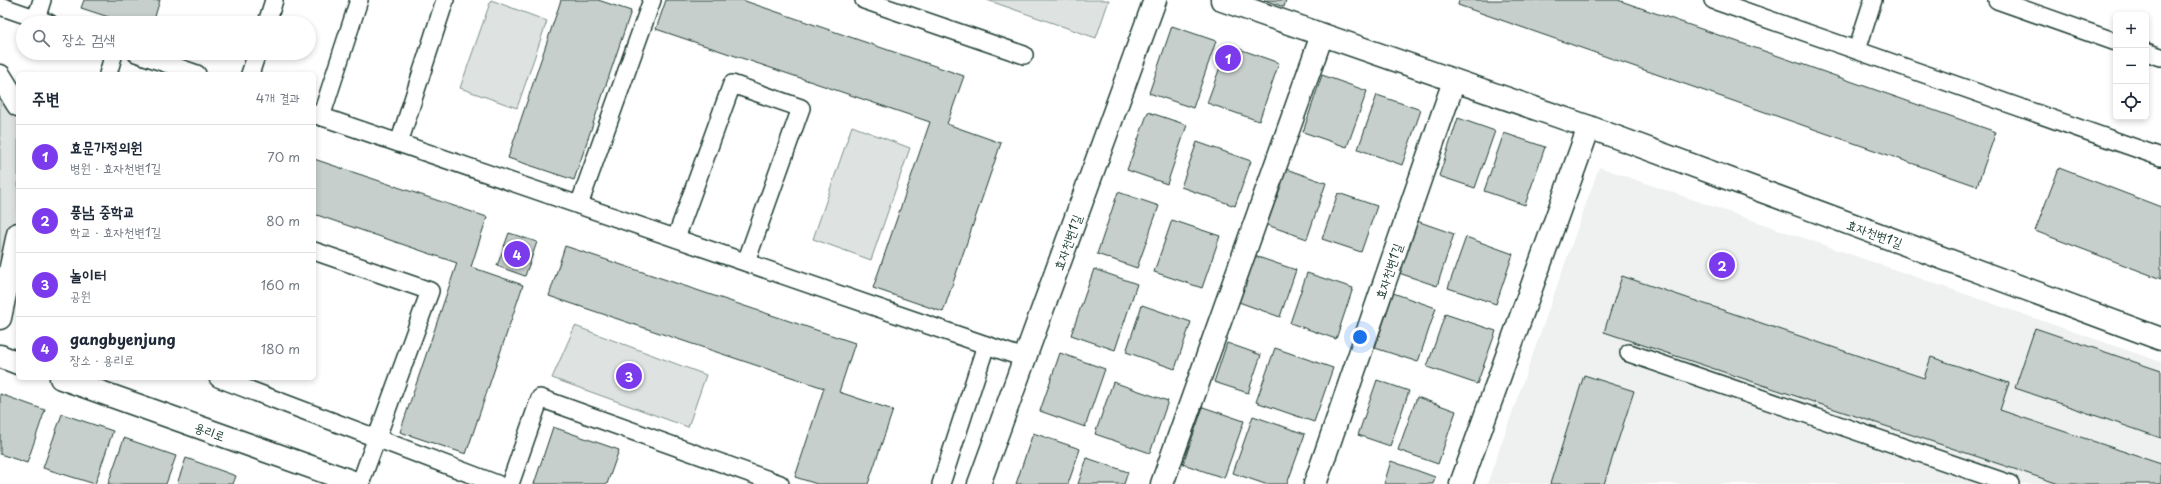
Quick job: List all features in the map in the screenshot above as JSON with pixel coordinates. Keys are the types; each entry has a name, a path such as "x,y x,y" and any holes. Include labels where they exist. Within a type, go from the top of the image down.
{"street":[{"name":"효자천변1길","path":"979,484 1155,0"},
{"name":"효자천변1길","path":"1222,0 1589,127 2161,339"},
{"path":"1162,484 1322,35"},
{"path":"0,76 16,102"},
{"name":"효자천변1길","path":"1314,484 1454,80"},
{"path":"1461,484 1589,127"},
{"path":"0,318 16,243"},
{"path":"0,356 16,362"},
{"name":"용리로","path":"67,380 360,484"}],"lane":[{"path":"42,0 43,16"},
{"path":"269,16 274,0"},
{"path":"359,0 318,115 1024,358"},
{"path":"399,143 445,0"},
{"path":"579,205 652,0"},
{"path":"864,0 1024,55"},
{"path":"1713,0 2161,157"},
{"path":"1857,50 1873,0"},
{"path":"1997,0 2113,41"},
{"path":"0,6 29,16"},
{"path":"2149,53 2161,57"},
{"path":"109,72 112,60"},
{"path":"156,60 191,72"},
{"path":"251,72 255,60"},
{"path":"676,238 732,84 802,108 746,262"},
{"path":"316,252 430,291 360,484"},
{"path":"941,484 986,345"},
{"path":"1629,353 2010,484"},
{"path":"223,380 497,484"},
{"path":"510,484 540,398 780,484"}],"shaded area":[{"path":"491,0 547,21 517,108 460,88"},
{"path":"987,0 1109,0 1096,38"},
{"path":"0,76 16,102 16,242 0,309"},
{"path":"852,126 910,148 871,260 813,239"},
{"path":"1599,167 2161,362 2161,484 1487,484"},
{"path":"575,326 706,375 688,427 552,378"}],"building":[{"path":"84,0 160,0 155,16 106,16 81,8"},
{"path":"561,0 598,0 631,11 574,180 508,158"},
{"path":"666,0 742,0 964,76 947,124 1001,143 943,312 873,288 930,122 656,29"},
{"path":"1264,0 1286,0 1284,7"},
{"path":"1459,0 1618,0 1996,132 1977,186 1458,5"},
{"path":"1172,26 1216,41 1193,108 1149,93"},
{"path":"1228,45 1279,63 1259,121 1207,103"},
{"path":"1322,75 1367,91 1347,147 1303,132"},
{"path":"1377,95 1421,110 1402,165 1358,149"},
{"path":"1148,112 1187,125 1167,184 1127,170"},
{"path":"1458,118 1495,131 1475,188 1439,176"},
{"path":"1504,133 1545,147 1525,205 1484,191"},
{"path":"1197,142 1251,161 1235,206 1181,187"},
{"path":"316,160 487,217 471,267 523,285 466,454 400,432 457,263 316,215"},
{"path":"2059,168 2161,207 2161,279 2035,231"},
{"path":"1286,169 1326,183 1307,239 1267,225"},
{"path":"1118,192 1159,206 1137,268 1097,254"},
{"path":"1338,193 1377,206 1361,252 1322,239"},
{"path":"1172,220 1220,236 1202,288 1154,272"},
{"path":"1414,220 1454,234 1437,286 1396,272"},
{"path":"509,233 537,242 525,276 497,266"},
{"path":"1466,237 1513,254 1496,304 1448,288"},
{"path":"565,246 855,343 839,392 893,410 868,484 817,484 795,477 824,388 549,296"},
{"path":"1252,255 1296,270 1280,317 1236,301"},
{"path":"1094,269 1137,284 1115,350 1071,335"},
{"path":"1307,273 1353,288 1336,339 1290,323"},
{"path":"1622,276 1924,378 1931,357 2009,383 2000,410 2161,464 2161,484 2059,484 1604,332"},
{"path":"1393,293 1436,308 1418,362 1375,348"},
{"path":"1142,305 1191,322 1175,369 1126,352"},
{"path":"1445,314 1496,331 1477,384 1427,367"},
{"path":"2035,328 2161,371 2161,438 2015,388"},
{"path":"1227,343 1261,355 1248,393 1214,382"},
{"path":"1275,348 1333,368 1314,422 1256,402"},
{"path":"1060,353 1105,369 1085,427 1040,411"},
{"path":"1584,375 1634,391 1604,484 1550,484"},
{"path":"1377,380 1409,391 1390,446 1358,435"},
{"path":"1113,382 1168,401 1150,453 1095,434"},
{"path":"0,394 45,410 27,463 0,454"},
{"path":"1417,397 1456,411 1438,464 1398,450"},
{"path":"1203,407 1244,421 1224,478 1183,464"},
{"path":"62,414 113,431 95,484 43,468"},
{"path":"1253,416 1305,434 1287,484 1265,484 1233,473"},
{"path":"553,427 619,450 607,484 534,484"},
{"path":"1033,433 1080,449 1068,484 1016,484"},
{"path":"124,438 176,456 166,484 108,484"},
{"path":"186,458 236,476 233,484 177,484"},
{"path":"1087,458 1128,472 1124,484 1078,484"},
{"path":"1391,461 1435,477 1433,484 1384,484"}],"place":[{"name":"효문가정의원","path":"1228,58"},
{"name":"gangbyenjung","path":"517,254"},
{"name":"풍남 중학교","path":"1722,265"},
{"name":"놀이터","path":"629,376"}]}
